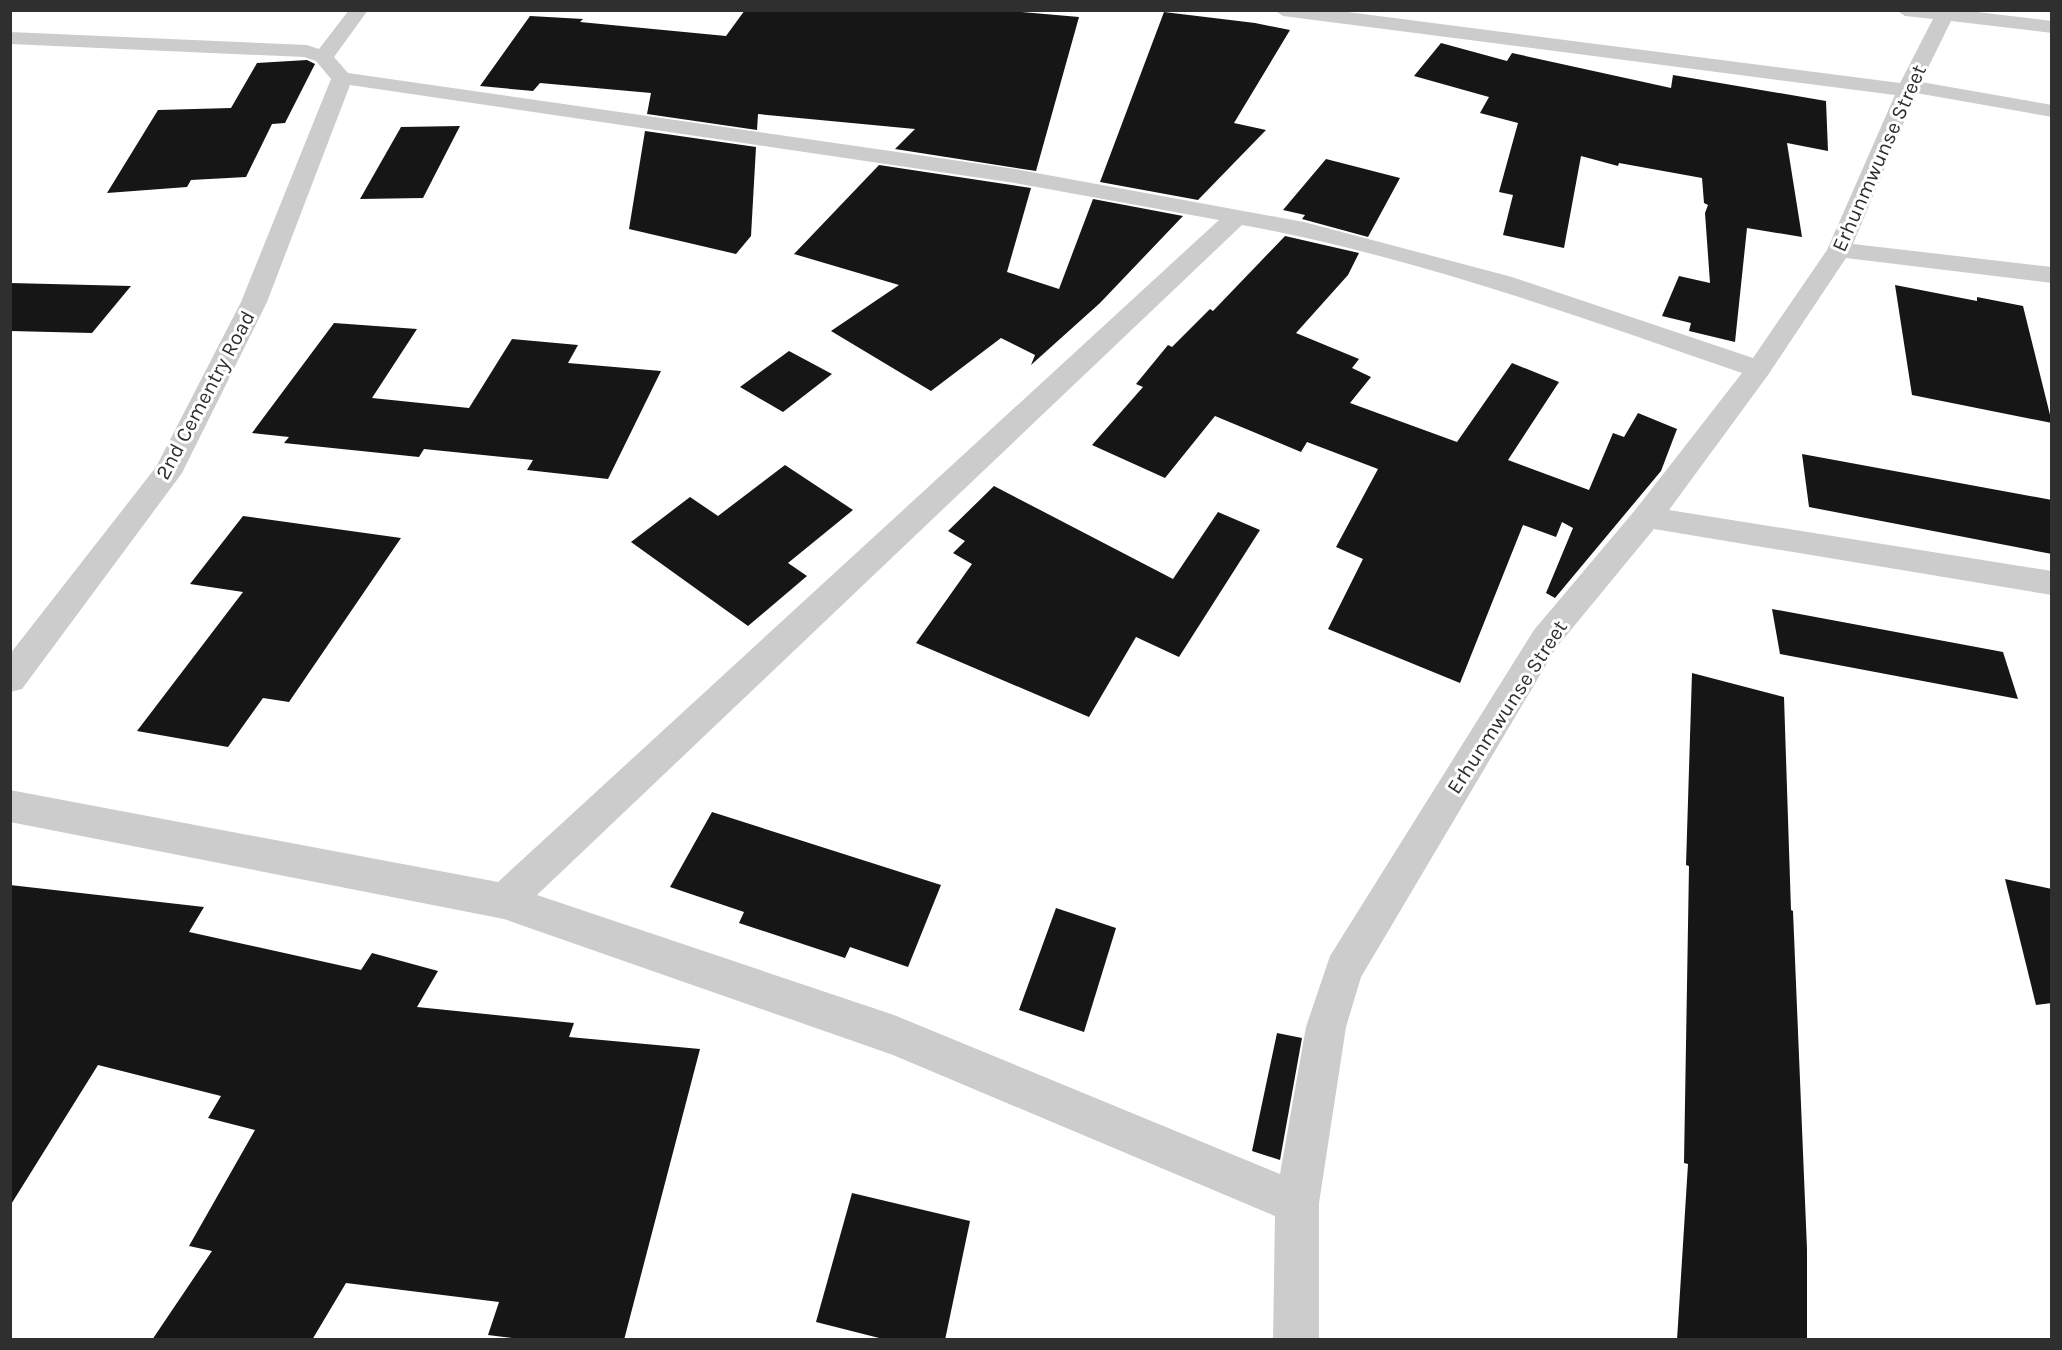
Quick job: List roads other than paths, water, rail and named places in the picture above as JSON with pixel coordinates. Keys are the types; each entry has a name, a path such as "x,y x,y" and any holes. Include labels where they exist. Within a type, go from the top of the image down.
{"street":[{"path":"323,57 360,10"},
{"path":"1283,10 1908,88 2052,111"},
{"path":"1905,10 2052,27"},
{"name":"Erhunmwunse Street","path":"1296,1340 1297,1203 1326,1027 1344,969 1545,639 1647,517 1759,369 1839,250 1908,88 1946,13"},
{"path":"10,60 19,40 285,48 307,51 323,57 342,78 727,132 981,171 1304,230 1503,282 1759,369"},
{"name":"2nd Cementry Road","path":"10,679 168,472 254,302 342,78"},
{"path":"504,901 1236,217"},
{"path":"1839,250 2052,275"},
{"path":"1647,517 2052,583"},
{"path":"10,806 504,901 894,1035 1297,1203"}]}
